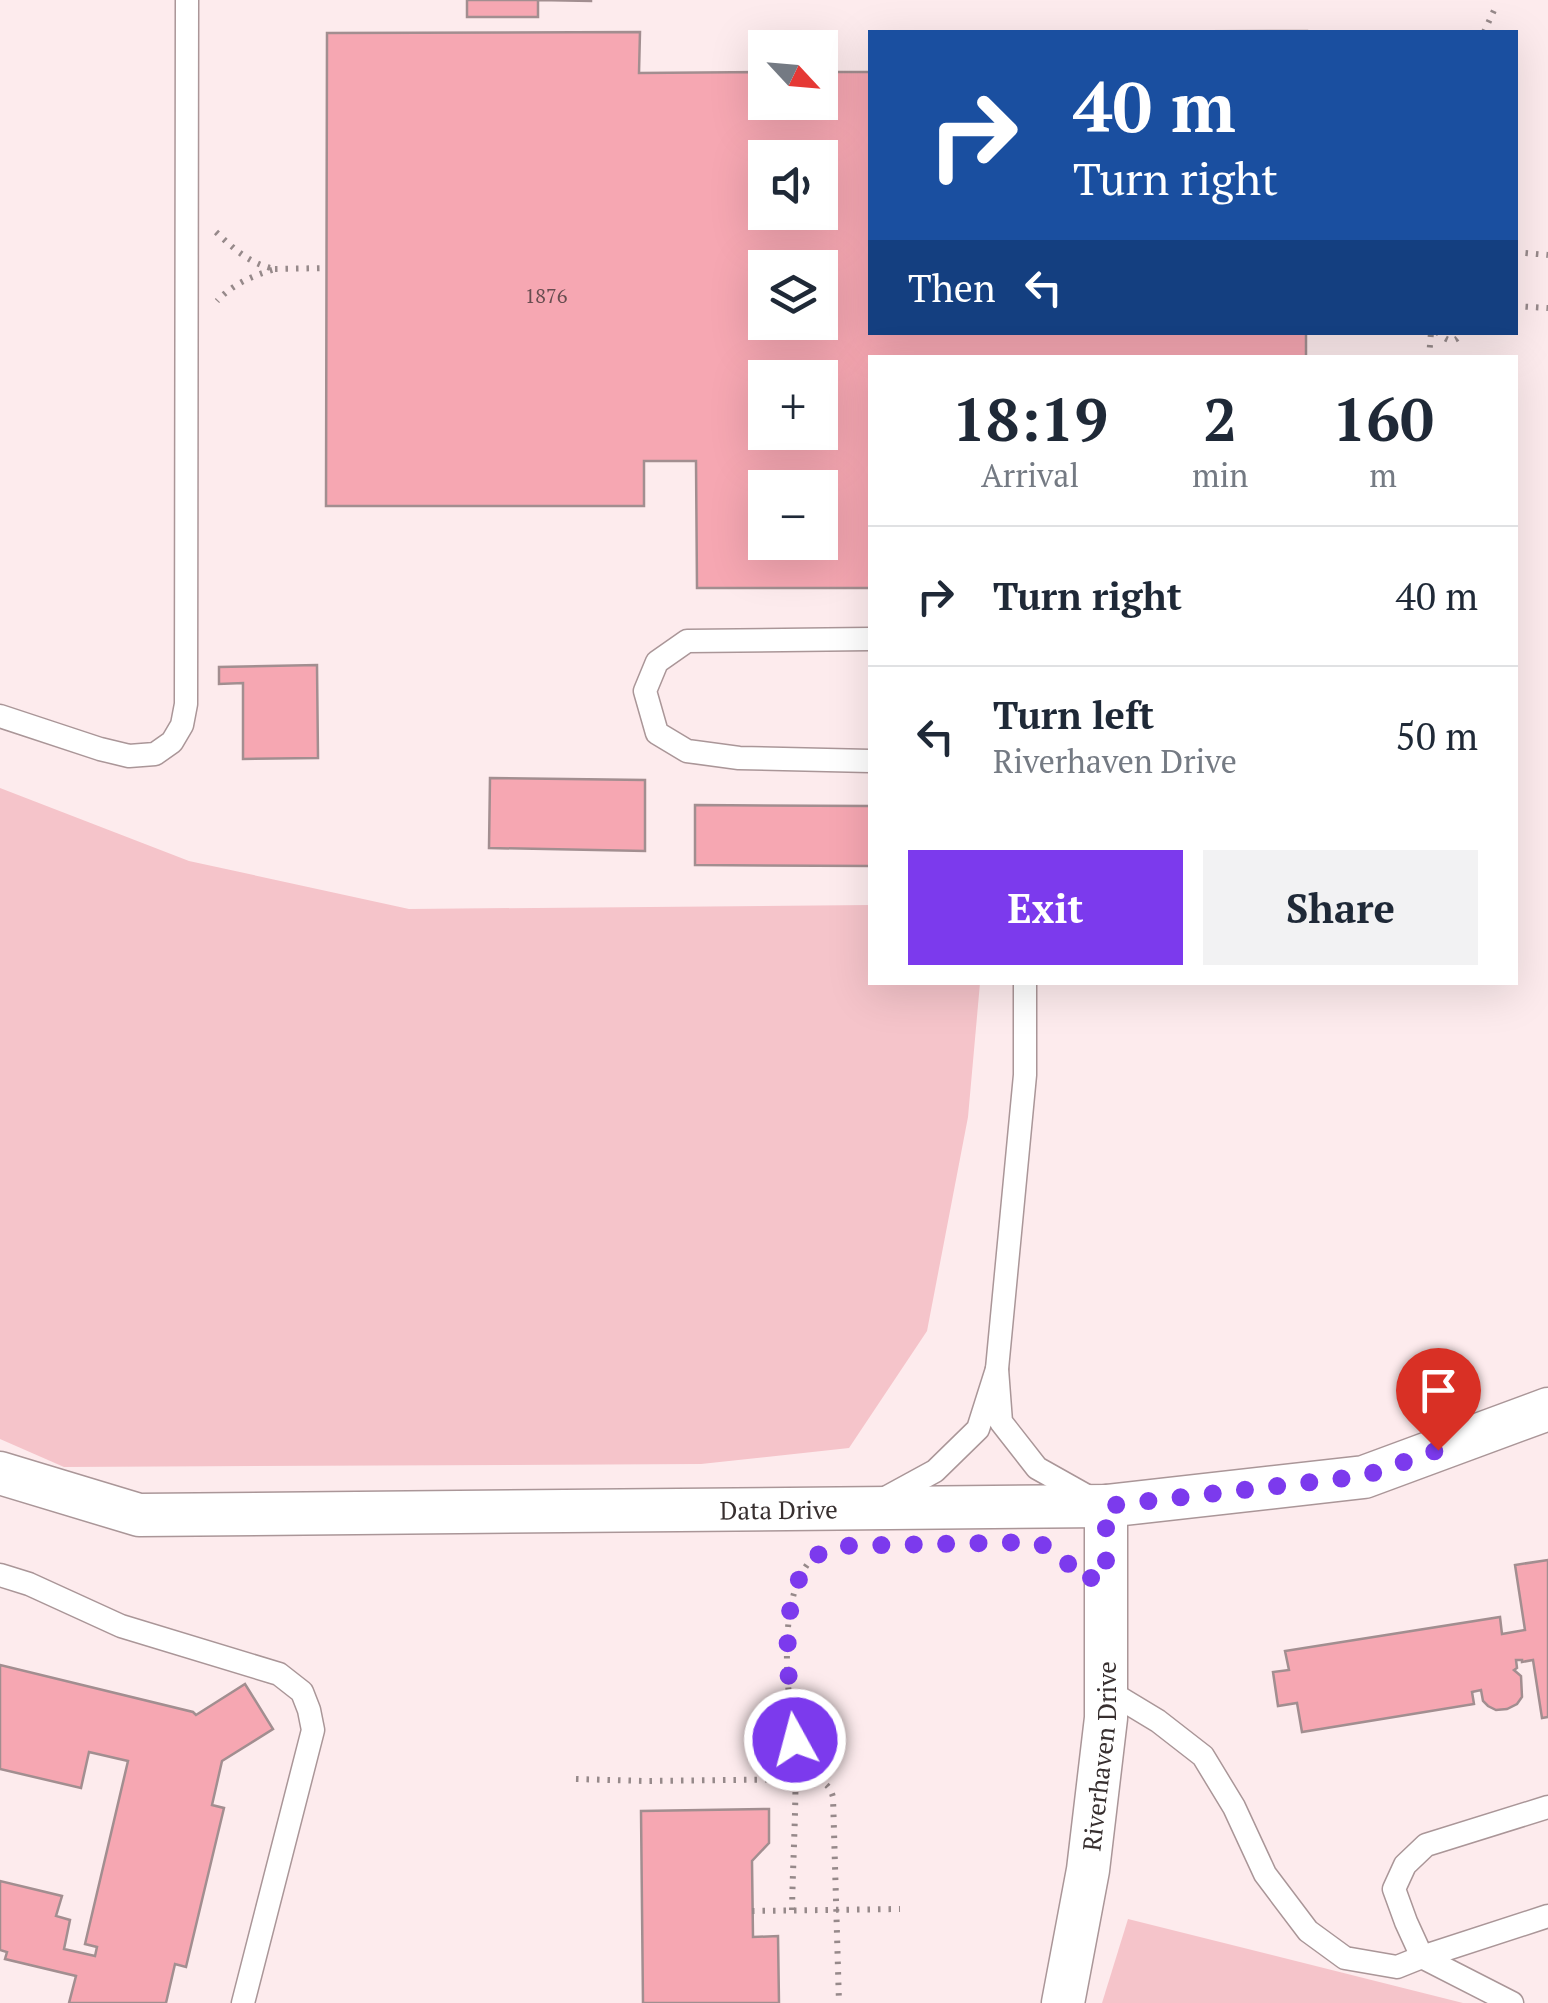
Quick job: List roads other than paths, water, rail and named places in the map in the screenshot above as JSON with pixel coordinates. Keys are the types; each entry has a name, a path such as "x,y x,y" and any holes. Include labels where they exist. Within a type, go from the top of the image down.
{"street":[{"name":"Data Drive","path":"0,1473 139,1515 1106,1506 1364,1476 1548,1409"},
{"name":"Riverhaven Drive","path":"1063,2003 1088,1870 1106,1718 1106,1506"}],"lane":[{"path":"0,716 129,756 155,754 172,742 182,725 186,704 187,0"},
{"path":"868,639 687,641 657,662 645,691 658,733 687,751 739,758 868,761"},
{"path":"1024,985 1025,1075 997,1369 1002,1422 1037,1468 1106,1506"},
{"path":"867,1508 935,1471 978,1429 997,1369"},
{"path":"0,1575 30,1584 121,1626 280,1674 302,1692 313,1730 243,2003"},
{"path":"1106,1689 1158,1721 1203,1756 1234,1807 1265,1874 1308,1932 1345,1958 1397,1967 1548,1916"},
{"path":"1512,2003 1422,1957 1394,1889 1405,1865 1426,1846 1548,1808"}]}
